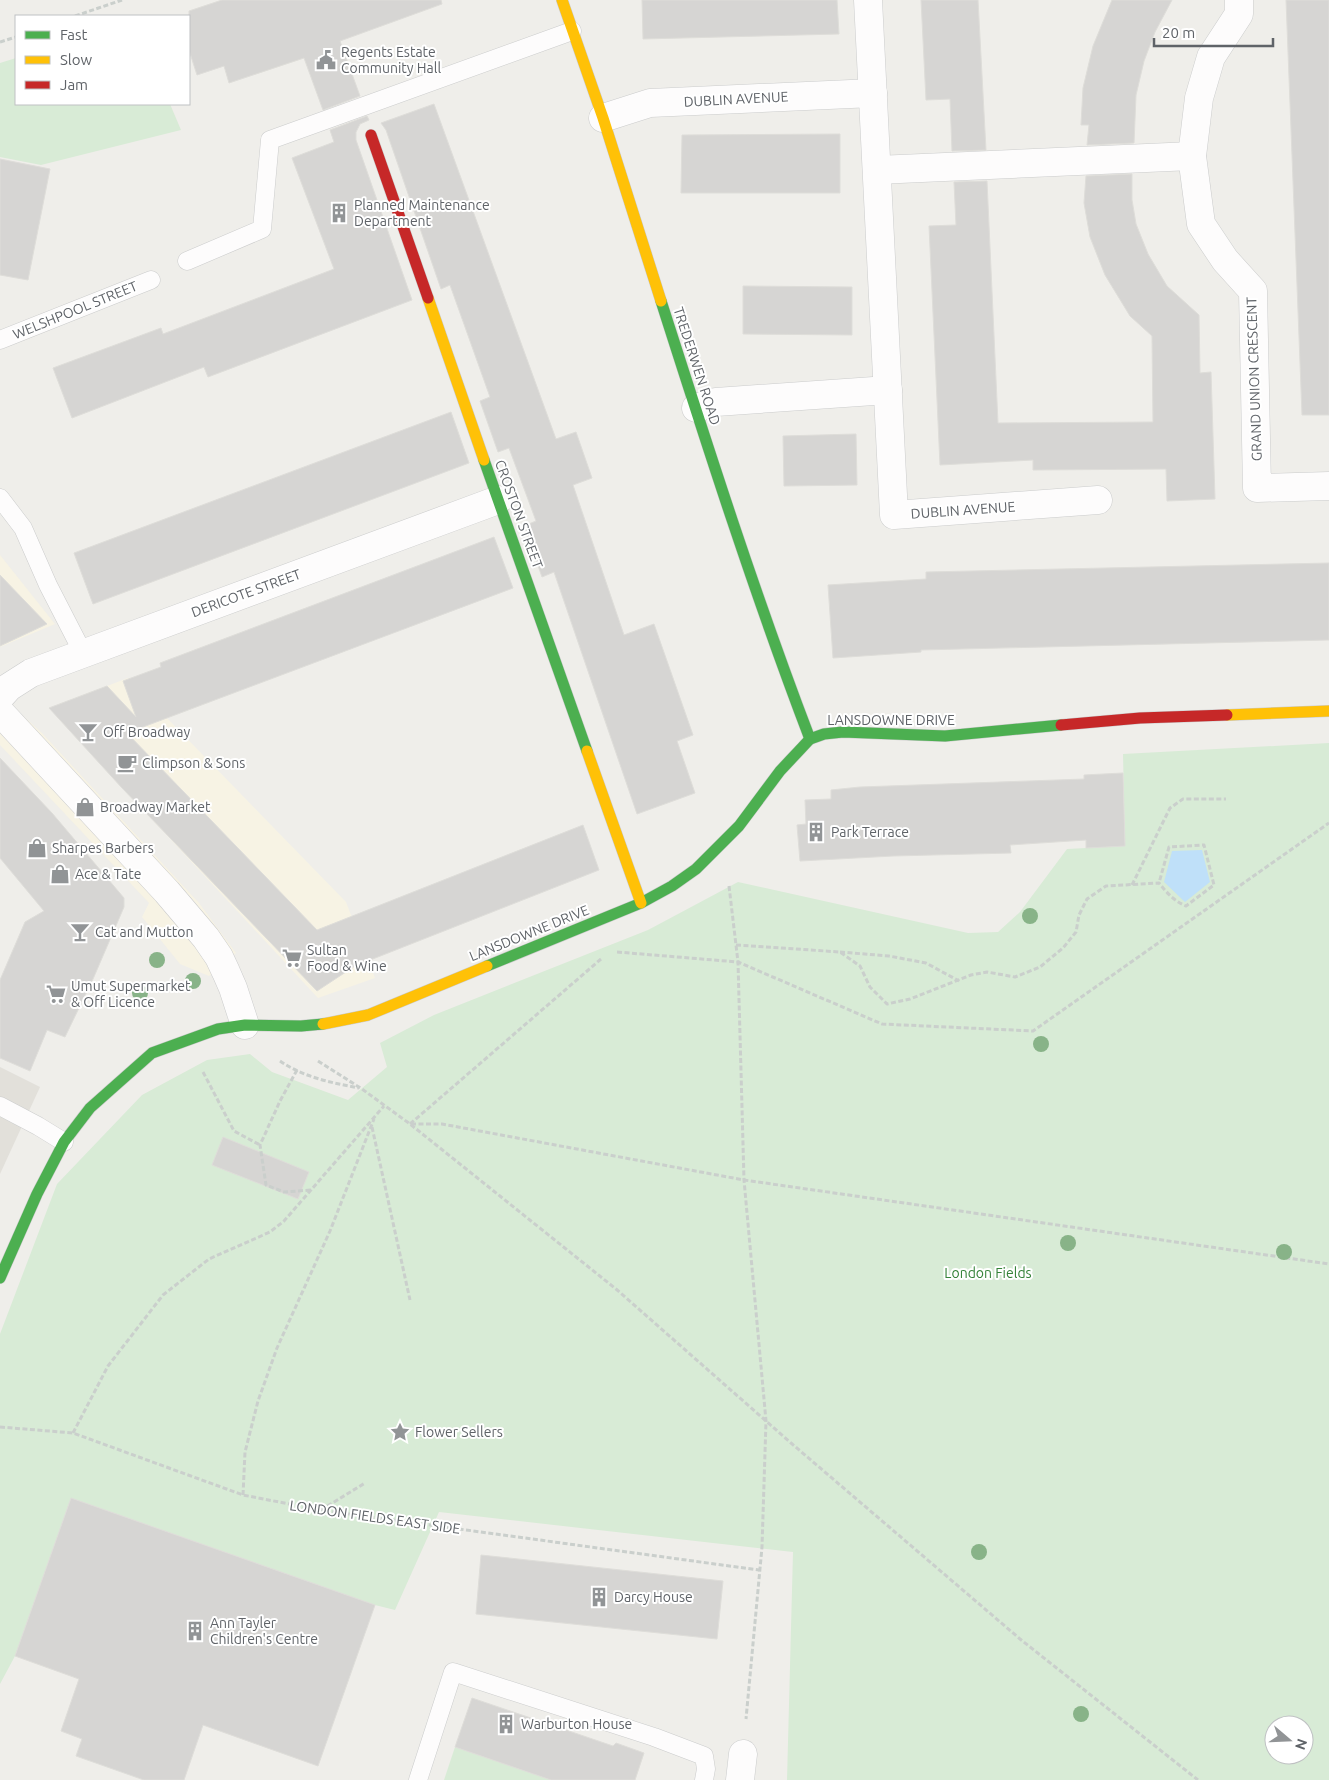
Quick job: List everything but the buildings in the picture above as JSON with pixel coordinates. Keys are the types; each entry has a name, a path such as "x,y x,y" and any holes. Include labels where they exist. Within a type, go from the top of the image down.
{"street":[{"name":"TREDERWEN ROAD","path":"562,0 603,118 696,408 783,668 810,739"},
{"name":"DUBLIN AVENUE","path":"868,0 894,515 1098,500"},
{"name":"GRAND UNION CRESCENT","path":"1238,0 1239,14 1211,57 1199,98 1192,156 1201,224 1225,260 1253,291 1257,488 1329,486"},
{"name":"DUBLIN AVENUE","path":"603,118 650,103 873,93"},
{"name":"CROSTON STREET","path":"371,135 498,500 642,903"},
{"path":"877,170 1192,156"},
{"path":"696,408 716,402 888,390"},
{"name":"DERICOTE STREET","path":"0,696 9,687 31,673 498,500"},
{"name":"LANSDOWNE DRIVE","path":"0,1278 37,1194 64,1142 90,1108 152,1053 218,1029 244,1025 300,1026 330,1024 368,1015 642,903 672,886 696,869 739,826 780,771 810,739 824,734 842,732 945,736 1140,718 1329,711"},
{"path":"0,712 167,892 206,938 219,956 233,988 244,1025"}],"lane":[{"path":"187,261 262,229 270,140 572,31"},
{"name":"WELSHPOOL STREET","path":"0,340 151,280"},
{"path":"0,498 23,528 48,585 83,654"},
{"path":"0,1106 64,1142"},
{"path":"418,1780 453,1672 654,1737 704,1756 706,1768 704,1780"}],"path":[{"path":"78,15 122,0"},
{"path":"0,42 15,37"},
{"path":"1132,885 1170,808 1183,798 1226,799"},
{"path":"610,951 738,962 882,1024 1034,1031 1329,823"},
{"path":"1204,845 1214,885 1186,906 1177,902 1159,883 1169,847 1204,845"},
{"path":"728,878 738,962 744,1180 766,1421 762,1547 742,1767"},
{"path":"840,952 860,966 870,987 887,1004 910,999 960,981 971,975 987,972 1015,977 1040,967 1063,948 1076,932 1079,916 1087,899 1106,886 1159,883"},
{"path":"736,945 889,956 926,963 960,981"},
{"path":"410,1124 602,958"},
{"path":"275,1057 288,1066 329,1082 362,1089"},
{"path":"311,1057 362,1089 410,1124 616,1289 766,1421 1020,1639 1198,1780"},
{"path":"201,1067 234,1132 260,1145"},
{"path":"297,1070 280,1101 260,1145 266,1185 284,1192 312,1190"},
{"path":"73,1433 108,1366 163,1295 208,1259 270,1232 284,1221 384,1106"},
{"path":"243,1495 245,1452 258,1401 277,1348 330,1231 375,1116"},
{"path":"410,1124 442,1124 744,1180 1329,1264"},
{"path":"372,1127 410,1300"},
{"name":"LONDON FIELDS EAST SIDE","path":"0,1427 73,1433 243,1495 320,1510 760,1570"},
{"path":"320,1510 365,1483"}],"shaded area":[{"path":"0,555 55,624 0,647"},
{"path":"128,678 346,902 375,978 318,998 56,716 57,705"},
{"name":"Broadway Market","path":"0,695 42,733 199,903 236,953 209,976 180,964 142,917 149,903 0,745"},
{"path":"0,1067 40,1087 0,1174"}],"green space":[{"path":"15,58 15,105 170,105 181,130 41,165 0,157 0,63"},
{"name":"London Fields","path":"1329,743 1329,1780 787,1780 793,1552 439,1512 395,1610 375,1605 71,1498 15,1656 0,1684 0,1334 57,1184 142,1095 207,1060 250,1054 272,1072 348,1100 387,1067 380,1043 434,1015 648,930 738,882 968,933 998,932 1020,912 1067,849 1125,846 1123,754"},
{"path":"455,1747 551,1780 444,1780"}],"water":[{"path":"1202,850 1210,882 1185,902 1164,882 1172,851"}],"traffic: fast":[{"path":"661,301 751,576 810,739"},
{"path":"484,460 587,751"},
{"path":"487,966 641,903 672,886 696,869 739,826 780,771 810,739 824,734 843,732 945,736 1061,725"},
{"path":"0,1278 37,1194 64,1142 90,1108 152,1053 218,1029 245,1025 301,1026 323,1024"}],"traffic: slow":[{"path":"562,0 603,118 661,301"},
{"path":"428,298 484,460"},
{"path":"1227,715 1329,711"},
{"path":"587,751 641,903"},
{"path":"323,1024 368,1015 487,966"}],"traffic: jam":[{"path":"371,135 428,298"},
{"path":"1061,725 1140,718 1227,715"}],"place":[{"name":"Regents Estate Community Hall","path":"326,60"},
{"name":"Planned Maintenance Department","path":"339,213"},
{"name":"Off Broadway","path":"88,732"},
{"name":"Climpson & Sons","path":"127,763"},
{"name":"Broadway Market","path":"85,807"},
{"name":"Park Terrace","path":"816,832"},
{"name":"Sharpes Barbers","path":"37,848"},
{"name":"Ace & Tate","path":"60,874"},
{"name":"Cat and Mutton","path":"80,932"},
{"name":"Sultan Food & Wine","path":"292,958"},
{"name":"Umut Supermarket & Off Licence","path":"56,994"},
{"name":"Flower Sellers","path":"400,1432"},
{"name":"Darcy House","path":"599,1597"},
{"name":"Ann Tayler Children's Centre","path":"195,1631"},
{"name":"Warburton House","path":"506,1724"}]}
